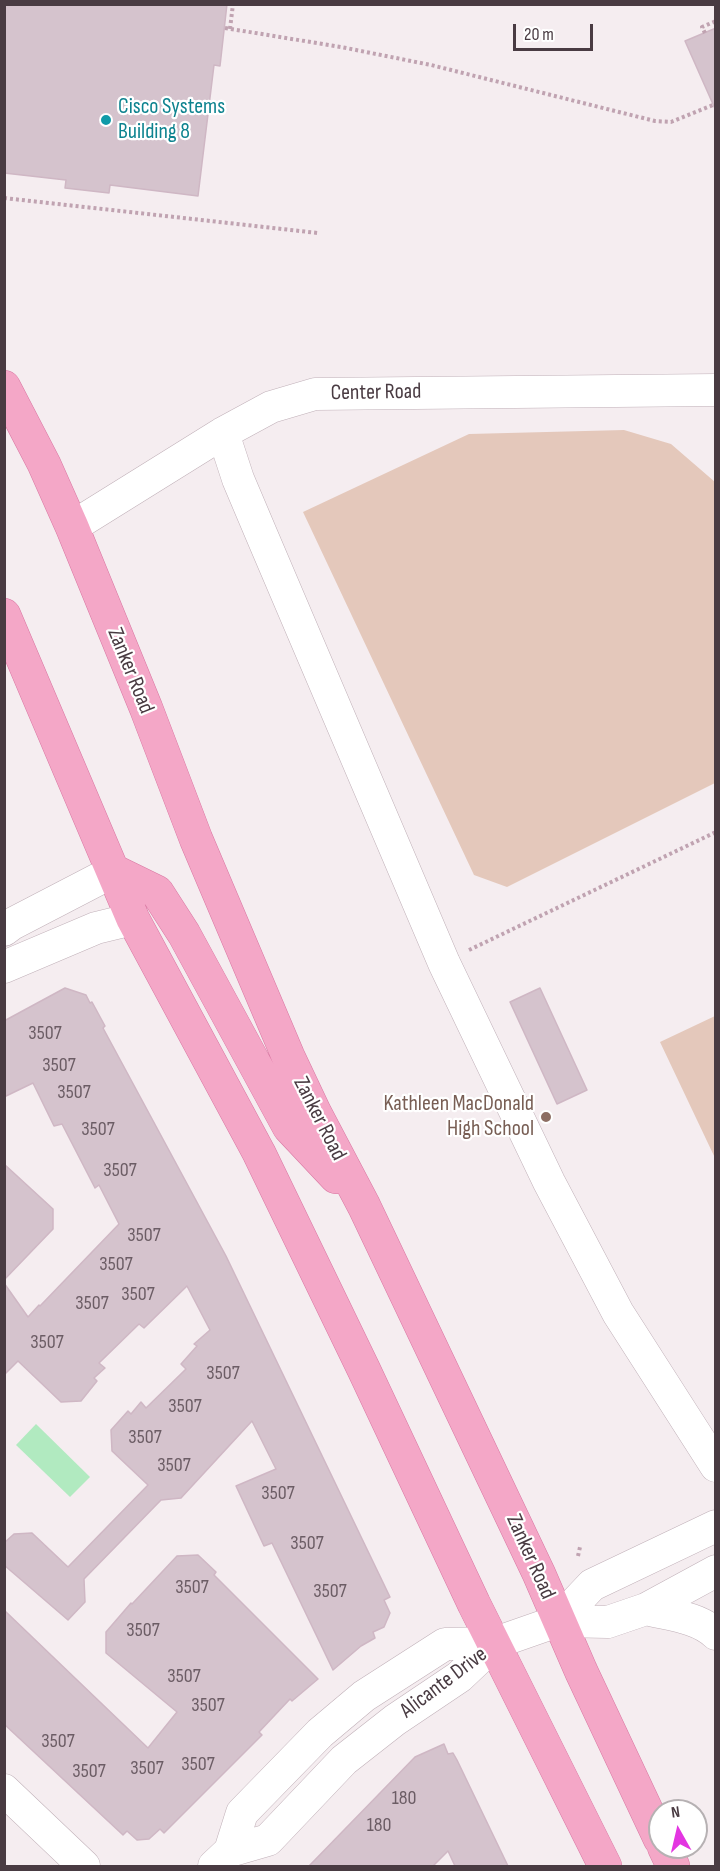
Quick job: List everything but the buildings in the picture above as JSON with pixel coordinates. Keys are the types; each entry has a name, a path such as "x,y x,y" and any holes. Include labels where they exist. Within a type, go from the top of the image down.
{"main road":[{"name":"Zanker Road","path":"4,387 44,464 72,527 146,708 196,839 259,990 315,1113 364,1206 539,1574 558,1621 648,1813"},
{"path":"4,615 133,919 260,1153 474,1604 605,1866"},
{"path":"114,871 157,892 184,934 289,1127 364,1206"}],"street":[{"name":"Center Road","path":"72,527 223,433 271,407 315,394 716,390"},
{"path":"223,433 256,520 449,974 594,1270 618,1313 716,1467"},
{"path":"4,930 114,871"},
{"path":"4,967 96,928 133,919"},
{"path":"558,1621 592,1585 716,1526"},
{"path":"495,1643 558,1621 608,1622 646,1609 716,1572"},
{"path":"646,1609 690,1619 709,1628 716,1635"},
{"name":"Alicante Drive","path":"222,1858 268,1840 344,1760 395,1720 459,1677 495,1643"},
{"path":"4,1790 84,1866"}],"path":[{"path":"230,29 233,4"},
{"path":"705,33 702,27 716,21"},
{"path":"225,28 341,47 431,65 655,122 671,122 713,105"},
{"path":"4,198 318,233"},
{"path":"469,950 716,832"},
{"path":"578,1556 580,1547"}],"shaded area":[{"path":"624,430 671,444 715,482 715,783 507,887 474,875 303,512 469,434"},
{"path":"715,1016 715,1158 660,1042"},
{"path":"36,1424 90,1477 70,1497 16,1445"}],"place":[{"name":"Cisco Systems Building 8","path":"106,120"},
{"name":"Kathleen MacDonald High School","path":"546,1117"}]}
